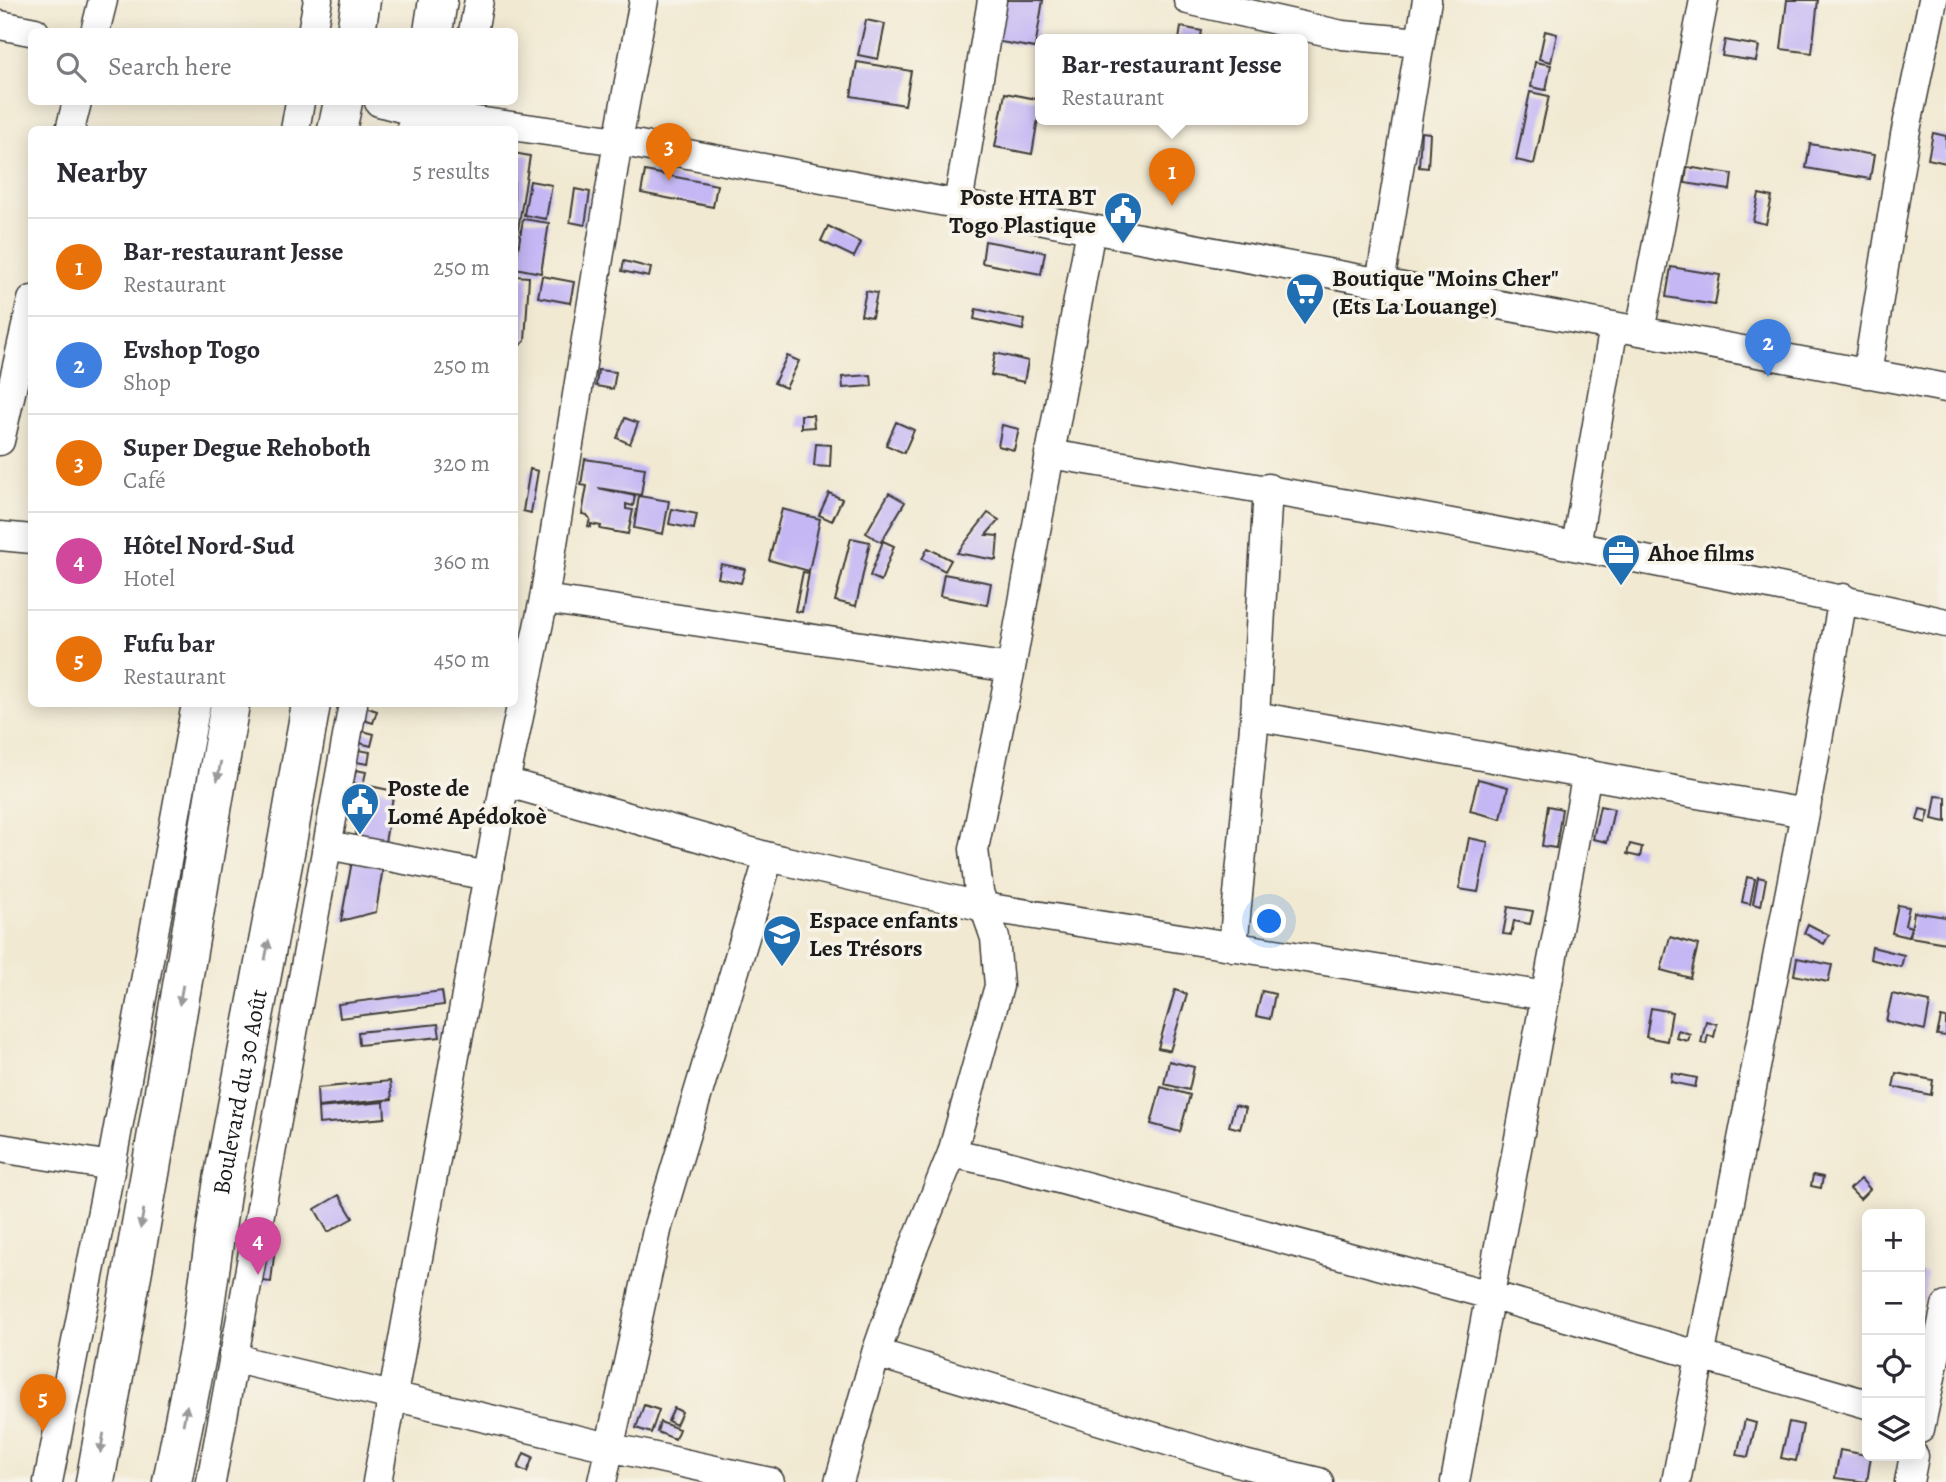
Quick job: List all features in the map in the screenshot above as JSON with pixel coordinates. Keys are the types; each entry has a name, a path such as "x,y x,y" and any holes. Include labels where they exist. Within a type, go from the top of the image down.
{"highway":[{"path":"357,28 361,0"},
{"path":"434,28 438,0"},
{"path":"338,126 342,105"},
{"path":"95,1482 229,707"},
{"name":"Boulevard du 30 Août","path":"172,1482 200,1340 223,1181 310,707"}],"street":[{"path":"96,28 103,0"},
{"path":"314,28 318,0"},
{"path":"474,28 479,0"},
{"path":"377,1482 505,782 544,599 643,0"},
{"path":"958,204 992,0"},
{"path":"1188,0 1342,35 1420,42"},
{"path":"1380,283 1427,0"},
{"path":"1576,546 1704,0"},
{"path":"1867,374 1905,135 1933,0"},
{"path":"0,25 28,31"},
{"path":"71,126 76,105"},
{"path":"296,126 299,105"},
{"path":"388,105 419,115 458,116 618,141 1946,388"},
{"path":"839,1482 877,1353 909,1259 952,1153 999,986 995,938 975,872 974,849 1011,668 1091,229"},
{"path":"0,440 28,318"},
{"path":"1049,454 1268,488 1843,598 1946,622"},
{"path":"1233,947 1255,716 1268,488"},
{"path":"0,536 28,539"},
{"path":"1676,1482 1805,813 1843,598"},
{"path":"544,599 1011,668"},
{"path":"48,1482 111,1166 195,707"},
{"path":"211,1482 352,707"},
{"path":"1255,716 1805,813"},
{"path":"1455,1482 1587,773"},
{"path":"505,782 769,857 984,907 1546,996"},
{"path":"328,845 488,876"},
{"path":"602,1482 657,1226 769,857"},
{"path":"0,1148 111,1166"},
{"path":"952,1153 1003,1164 1490,1295 1862,1403"},
{"path":"1925,1400 1946,1306"},
{"path":"877,1353 1240,1473 1319,1482"},
{"path":"233,1355 252,1363 770,1482"},
{"path":"1909,1482 1913,1461"}],"building":[{"path":"1002,0 1043,0 1037,34 1035,34 1035,48 995,41"},
{"path":"1787,0 1818,0 1812,53 1781,49"},
{"path":"866,20 885,24 878,59 858,55"},
{"path":"1181,27 1202,31 1201,34 1180,34"},
{"path":"1545,31 1557,34 1551,62 1539,59"},
{"path":"1725,40 1759,46 1756,61 1722,56"},
{"path":"857,62 911,71 905,105 851,96"},
{"path":"1535,62 1551,65 1546,90 1531,87"},
{"path":"1530,92 1549,96 1534,164 1516,160"},
{"path":"1005,93 1035,99 1037,125 1032,154 995,147"},
{"path":"1421,132 1430,133 1428,168 1419,167"},
{"path":"1933,133 1946,136 1946,163 1928,159"},
{"path":"1810,144 1874,155 1870,179 1806,168"},
{"path":"518,154 530,156 518,230"},
{"path":"1687,167 1732,174 1730,190 1685,183"},
{"path":"645,171 717,185 713,207 641,193"},
{"path":"530,181 552,185 546,219 524,215"},
{"path":"575,189 590,192 585,225 570,222"},
{"path":"1759,194 1772,197 1766,224 1753,221"},
{"path":"523,219 549,223 541,273 518,269"},
{"path":"828,226 861,243 854,257 821,241"},
{"path":"985,241 1045,252 1041,274 982,263"},
{"path":"624,261 651,268 649,277 622,271"},
{"path":"1671,267 1720,275 1715,305 1666,297"},
{"path":"518,276 529,277 525,341 519,346"},
{"path":"542,276 574,282 570,303 538,297"},
{"path":"866,291 877,293 872,317 861,315"},
{"path":"976,309 1025,320 1023,330 974,319"},
{"path":"995,353 1028,361 1024,382 991,375"},
{"path":"787,356 799,361 786,388 774,383"},
{"path":"598,370 616,372 613,389 596,386"},
{"path":"871,375 872,386 843,388 842,377"},
{"path":"801,415 813,415 814,427 801,428"},
{"path":"625,418 638,423 630,444 617,438"},
{"path":"896,422 914,430 904,453 886,445"},
{"path":"1002,425 1019,429 1014,450 998,446"},
{"path":"816,444 831,445 830,467 814,466"},
{"path":"585,459 645,468 641,495 598,488 635,496 633,506 626,504 626,509 633,510 628,534 600,529 601,526 591,524 591,527 588,526 590,519 582,514 587,486 581,485"},
{"path":"530,469 538,471 531,513 523,511"},
{"path":"829,493 842,499 832,521 819,515"},
{"path":"889,493 905,502 881,542 866,533"},
{"path":"639,496 669,501 663,534 634,528"},
{"path":"672,509 697,514 694,529 669,524"},
{"path":"782,509 820,519 809,571 769,560"},
{"path":"988,513 999,520 986,535 998,536 996,560 957,553"},
{"path":"851,538 870,542 856,606 835,601"},
{"path":"883,541 894,546 881,581 870,576"},
{"path":"928,548 951,560 945,571 922,559"},
{"path":"721,564 745,569 741,583 718,578"},
{"path":"803,572 809,573 802,612 795,611"},
{"path":"944,574 991,583 987,605 940,596"},
{"path":"365,707 377,711 373,723 361,719"},
{"path":"363,731 374,734 371,746 360,743"},
{"path":"358,750 370,752 368,764 356,762"},
{"path":"356,770 366,772 363,785 353,783"},
{"path":"1478,779 1508,787 1501,819 1470,811"},
{"path":"365,785 394,791 384,848 354,843"},
{"path":"1936,796 1946,797 1946,822 1932,819"},
{"path":"1548,806 1562,809 1556,848 1542,846"},
{"path":"1600,806 1614,809 1607,842 1593,839"},
{"path":"1920,809 1929,811 1926,823 1917,820"},
{"path":"1469,838 1488,842 1478,892 1459,889"},
{"path":"1630,844 1642,847 1640,857 1627,854"},
{"path":"352,861 383,867 376,912 341,921"},
{"path":"1747,877 1755,879 1750,904 1742,902"},
{"path":"1758,877 1766,879 1761,906 1753,904"},
{"path":"1898,905 1909,907 1905,925 1911,927 1908,937 1892,933"},
{"path":"1508,907 1533,911 1530,924 1514,921 1511,935 1503,934"},
{"path":"1914,912 1946,917 1946,943 1910,937"},
{"path":"1808,924 1829,935 1824,944 1804,933"},
{"path":"1670,937 1698,945 1690,978 1661,970"},
{"path":"1872,947 1904,955 1901,967 1870,959"},
{"path":"1797,958 1832,965 1828,982 1794,975"},
{"path":"1175,990 1187,994 1170,1051 1158,1048"},
{"path":"442,991 444,1005 340,1018 338,1004"},
{"path":"1262,991 1275,994 1270,1019 1256,1016"},
{"path":"1892,994 1930,1002 1925,1030 1886,1021"},
{"path":"1651,1008 1672,1012 1667,1041 1646,1037"},
{"path":"1941,1017 1946,1018 1946,1036 1937,1035"},
{"path":"1706,1021 1717,1024 1714,1037 1708,1035 1706,1044 1701,1043"},
{"path":"438,1024 440,1037 359,1045 358,1032"},
{"path":"1678,1030 1690,1034 1688,1041 1676,1038"},
{"path":"1169,1061 1194,1067 1189,1090 1164,1084"},
{"path":"1672,1073 1697,1078 1695,1087 1671,1082"},
{"path":"1896,1073 1933,1080 1931,1095 1893,1087"},
{"path":"390,1081 392,1099 318,1107 317,1088"},
{"path":"1161,1087 1190,1095 1180,1132 1151,1124"},
{"path":"384,1102 385,1118 319,1124 318,1108"},
{"path":"1235,1105 1246,1108 1240,1129 1229,1126"},
{"path":"1813,1175 1823,1177 1821,1188 1811,1186"},
{"path":"1861,1179 1870,1189 1860,1199 1850,1189"},
{"path":"339,1195 353,1218 328,1232 315,1209"},
{"path":"256,1245 275,1247 271,1282 253,1280"},
{"path":"644,1405 659,1410 651,1433 636,1428"},
{"path":"674,1408 682,1412 676,1425 668,1421"},
{"path":"1745,1420 1756,1423 1748,1457 1737,1455"},
{"path":"660,1422 679,1429 675,1439 657,1432"},
{"path":"1789,1422 1803,1425 1796,1461 1781,1458"},
{"path":"1840,1450 1862,1454 1862,1461 1870,1461 1867,1482 1835,1478"},
{"path":"524,1453 533,1457 527,1472 518,1468"}],"place":[{"name":"Super Degue Rehoboth","path":"669,181"},
{"name":"Bar-restaurant Jesse","path":"1172,206"},
{"name":"Poste HTA BT Togo Plastique","path":"1123,245"},
{"name":"Boutique \"Moins Cher\" (Ets La Louange)","path":"1305,326"},
{"name":"Evshop Togo","path":"1768,377"},
{"name":"Ahoe films","path":"1621,587"},
{"name":"Poste de Lomé Apédokoè","path":"360,836"},
{"name":"Espace enfants Les Trésors","path":"782,968"},
{"name":"Hôtel Nord-Sud","path":"258,1275"},
{"name":"Fufu bar","path":"43,1432"}]}
